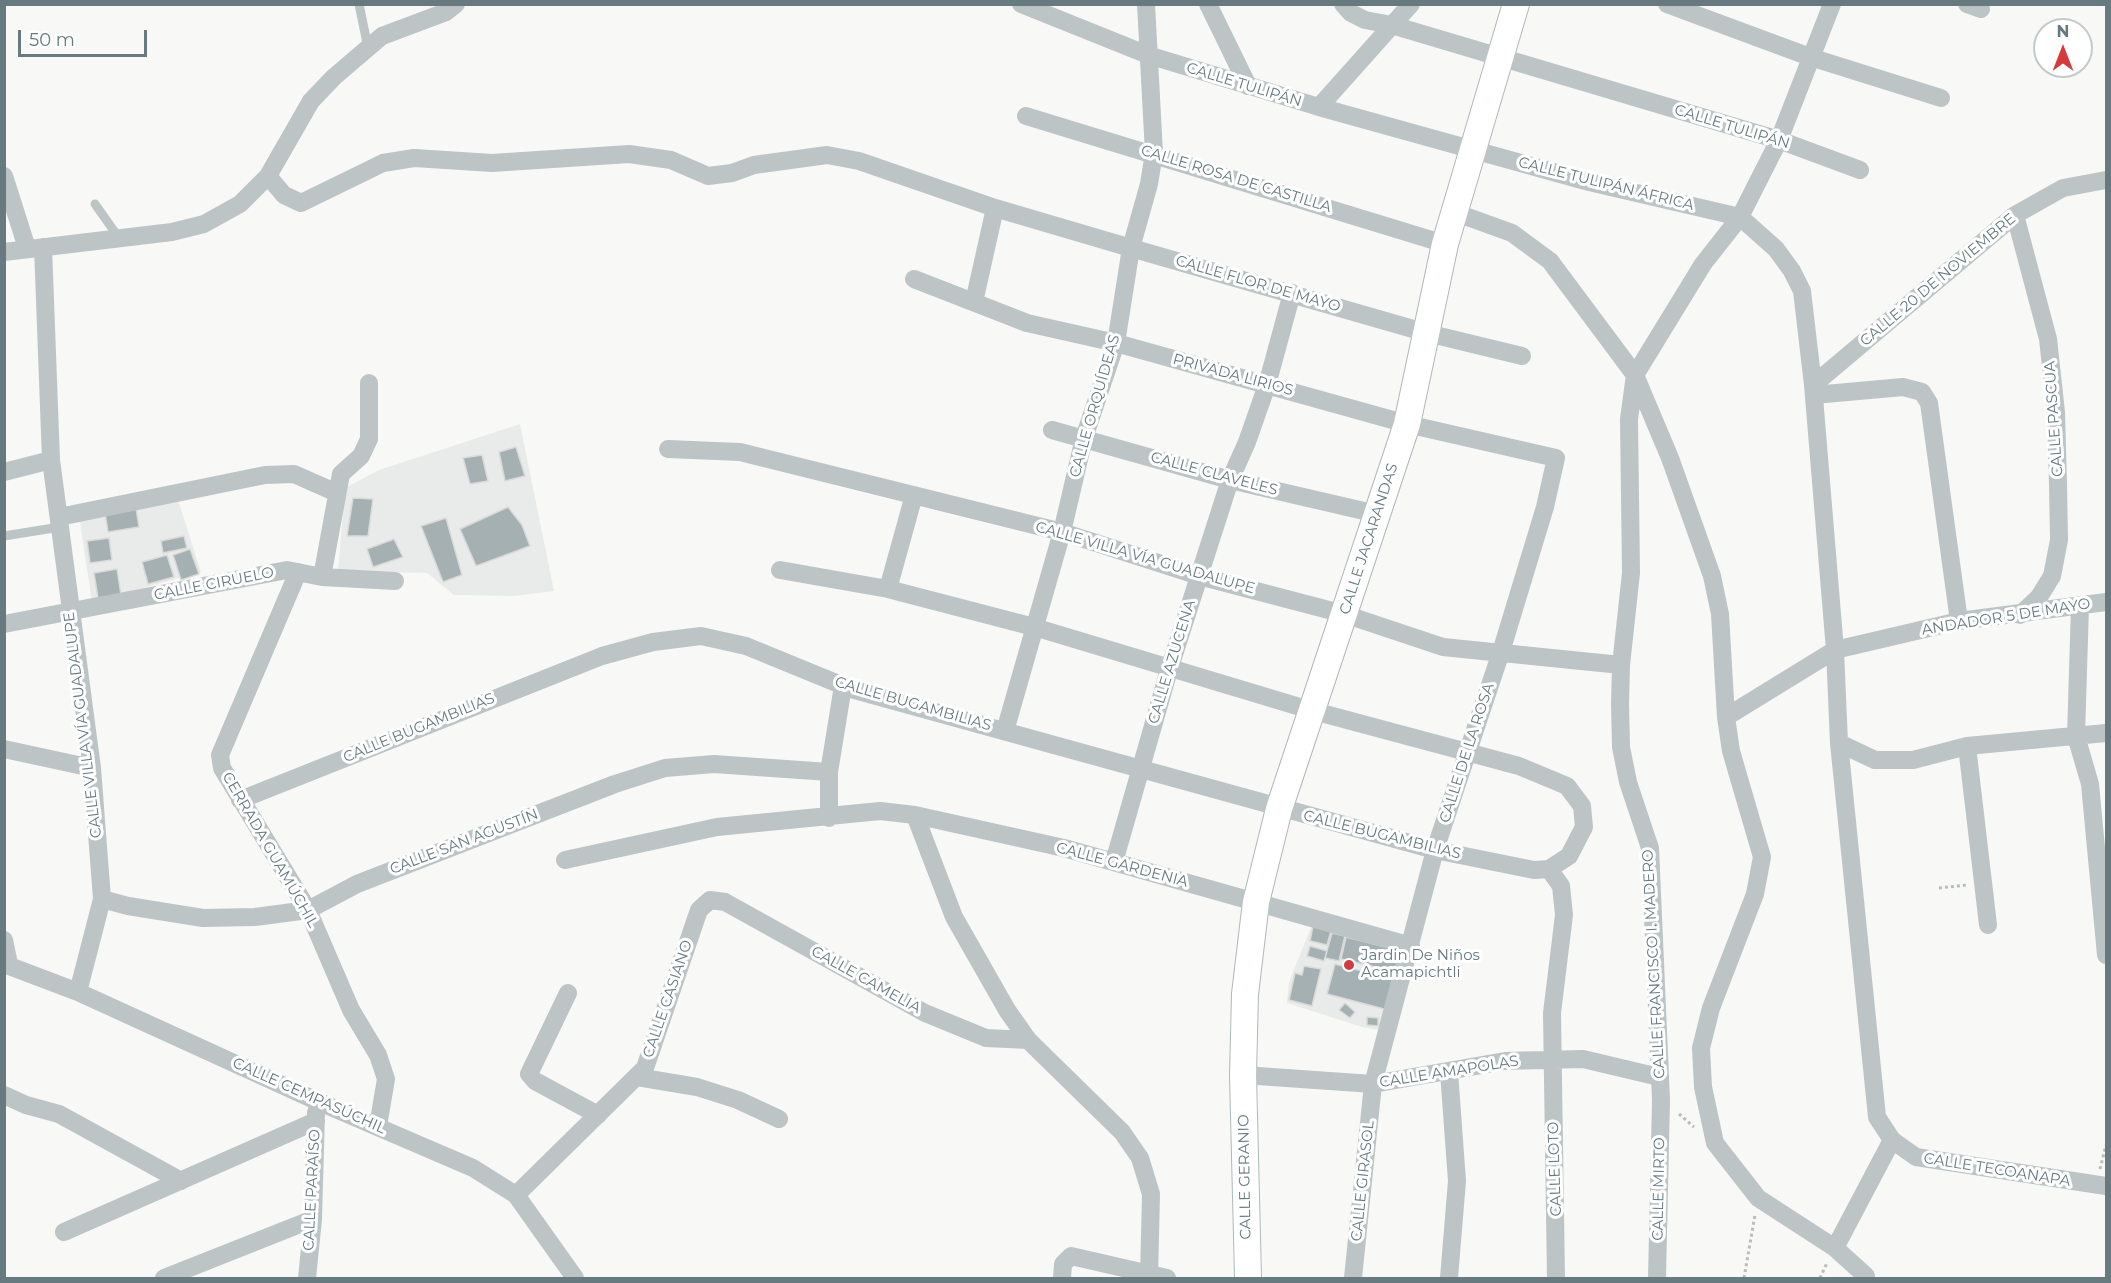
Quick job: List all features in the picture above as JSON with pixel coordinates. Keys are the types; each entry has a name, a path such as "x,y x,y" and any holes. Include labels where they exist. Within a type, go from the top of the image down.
{"street":[{"path":"4,252 172,232 204,224 240,204 268,176 311,101 334,77 382,36 446,12 456,4"},
{"name":"CALLE TULIPÁN","path":"1021,4 1148,56 1473,150"},
{"name":"CALLE ORQUÍDEAS","path":"1005,731 1062,532 1084,438 1116,343 1131,248 1149,184 1154,153 1146,4"},
{"path":"1208,4 1248,86"},
{"name":"CALLE TULIPÁN","path":"1343,4 1351,13 1365,20 1779,140 1860,170"},
{"path":"1319,107 1411,4"},
{"name":"CALLE JACARANDAS","path":"1243,1076 1245,994 1256,902 1279,809 1310,710 1407,424 1445,243 1498,58 1516,4"},
{"path":"1667,4 1810,57 1941,98"},
{"name":"CALLE FRANCISCO I. MADERO","path":"1660,1100 1650,848 1628,782 1621,747 1621,665 1631,573 1629,419 1635,375 1703,264 1740,217 1779,140 1832,4"},
{"name":"CALLE ROSA DE CASTILLA","path":"1026,116 1445,243"},
{"name":"CALLE TULIPÁN ÁFRICA","path":"1473,150 1589,182 1740,217"},
{"path":"268,176 284,195 301,203 382,163 414,158 492,163 629,154 671,160 708,176 732,173 754,165 827,155 859,161 995,208 974,302"},
{"name":"CALLE VILLA VÍA GUADALUPE","path":"4,176 35,248 51,460 69,613 92,768 102,899 78,993"},
{"name":"CALLE 20 DE NOVIEMBRE","path":"1813,390 2014,215 2063,188 2106,180"},
{"name":"CALLE FLOR DE MAYO","path":"995,208 1427,333 1522,356"},
{"path":"1454,212 1512,233 1550,261 1635,375 1670,458 1712,576 1720,614 1726,717 1731,751 1762,856 1755,894 1711,1008 1701,1048 1703,1087 1715,1143 1758,1198 1835,1248 1866,1276"},
{"name":"CALLE PASCUA","path":"2014,215 2032,273 2048,339 2056,412 2059,507 2059,540 2052,576 2039,597 2020,615"},
{"path":"1740,217 1776,249 1792,271 1802,291 1813,390 1835,650 1839,744 1877,1117 1892,1140 1835,1248"},
{"name":"PRIVADA LIRIOS","path":"914,279 1027,323 1116,343 1407,424 1556,458"},
{"name":"CALLE AZUCENA","path":"1114,862 1169,670 1230,480 1247,442 1267,385 1292,293"},
{"path":"322,577 341,474 361,456 369,439 369,383"},
{"path":"1813,390 1903,387 1922,392 1929,403 1959,621"},
{"name":"CALLE CLAVELES","path":"1052,430 1230,480 1377,514"},
{"name":"CALLE VILLA VÍA GUADALUPE","path":"668,449 740,452 1062,532 1199,576 1344,614 1443,647 1621,665"},
{"name":"CALLE DE LA ROSA","path":"1373,1084 1436,850 1466,750 1501,652 1545,507 1556,458"},
{"path":"4,472 51,460"},
{"path":"60,522 265,475 294,474 337,493"},
{"path":"888,589 914,495"},
{"name":"CALLE CIRUELO","path":"4,624 287,570 322,577 395,581"},
{"path":"780,570 888,589 1034,627 1169,670 1310,710 1466,750 1519,766 1567,786 1582,806 1584,827 1580,839 1569,856 1542,869 1561,886 1564,915 1552,1012 1554,1059"},
{"name":"CERRADA GUAMÚCHIL","path":"298,572 220,755 222,768 240,800 308,910 351,1010 381,1063 386,1080 378,1126"},
{"name":"ANDADOR 5 DE MAYO","path":"1726,717 1835,650 1959,621 2020,615 2106,602"},
{"path":"2080,606 2076,736 2090,784 2106,955"},
{"name":"CALLE BUGAMBILIAS","path":"240,800 602,656 653,642 701,636 746,646 843,686 1279,809 1436,850 1542,869"},
{"path":"829,818 829,772 843,686"},
{"path":"1839,744 1875,760 1913,760 1967,746 2106,733"},
{"path":"1967,746 1988,925"},
{"path":"4,750 92,768"},
{"name":"CALLE SAN AGUSTÍN","path":"102,899 203,918 255,917 308,910 357,884 615,784 665,768 714,764 829,772"},
{"name":"CALLE GARDENIA","path":"565,860 717,827 829,818 880,811 915,815 1114,862 1411,946"},
{"path":"915,815 954,917 1007,1010 1028,1040 1122,1132 1140,1158 1151,1194 1155,1277 1071,1256 1063,1264 1062,1278"},
{"name":"CALLE CAMELIA","path":"710,900 725,902 925,1013 986,1038 1028,1040"},
{"name":"CALLE CASIANO","path":"516,1195 645,1068 699,910 710,900"},
{"path":"4,940 7,964"},
{"name":"CALLE CEMPASÚCHIL","path":"7,964 78,993 317,1101 473,1168 516,1195 575,1278"},
{"path":"568,993 529,1074 535,1081 598,1115"},
{"name":"CALLE LOTO","path":"1554,1059 1556,1278"},
{"name":"CALLE AMAPOLAS","path":"1243,1076 1373,1084 1505,1061 1583,1059 1659,1077"},
{"path":"1449,1072 1457,1181 1449,1278"},
{"name":"CALLE GERANIO","path":"1243,1076 1248,1278"},
{"path":"637,1077 697,1087 738,1100 780,1119"},
{"name":"CALLE GIRASOL","path":"1353,1278 1373,1084"},
{"path":"4,1095 26,1105 59,1114 181,1181"},
{"name":"CALLE MIRTO","path":"1657,1278 1660,1100"},
{"name":"CALLE PARAÍSO","path":"307,1278 313,1220 317,1101"},
{"path":"64,1232 316,1121"},
{"name":"CALLE TECOANAPA","path":"1892,1140 1916,1157 2101,1186"},
{"path":"164,1278 313,1220"}],"lane":[{"path":"359,4 368,48"},
{"path":"95,204 119,238"},
{"path":"4,536 60,522"}],"path":[{"path":"1939,888 1983,883"},
{"path":"1660,1100 1715,1143"},
{"path":"2101,1186 2106,1145"},
{"path":"1744,1278 1758,1198"},
{"path":"1746,1269 1749,1278"}],"shaded area":[{"path":"520,424 554,591 514,596 454,595 427,573 338,571 345,488 379,470"},
{"path":"177,497 201,572 92,602 79,516"},
{"name":"Jardin De Niños Acamapichtli","path":"1312,925 1406,948 1385,1031 1362,1027 1287,1003 1289,982"}],"building":[{"path":"516,447 525,476 505,481 499,452"},
{"path":"482,455 488,481 470,484 463,458"},
{"path":"353,498 373,499 368,536 347,536"},
{"path":"508,507 522,525 530,546 476,566 460,529"},
{"path":"136,508 139,527 108,532 105,513"},
{"path":"446,518 462,575 443,582 421,526"},
{"path":"184,536 187,548 163,553 161,541"},
{"path":"109,538 112,560 90,563 87,541"},
{"path":"394,539 403,557 373,567 367,549"},
{"path":"190,549 199,574 181,580 173,555"},
{"path":"167,555 174,577 148,584 142,562"},
{"path":"117,569 121,595 98,598 94,573"},
{"path":"1313,926 1331,931 1327,945 1310,941"},
{"path":"1332,933 1345,936 1339,961 1325,958"},
{"path":"1346,937 1402,951 1397,972 1341,959"},
{"path":"1310,946 1327,951 1324,961 1307,956"},
{"path":"1335,964 1396,980 1388,1010 1327,994"},
{"path":"1304,966 1321,969 1312,1006 1289,1000 1295,973 1302,975"},
{"path":"1345,1003 1355,1012 1350,1018 1339,1010"},
{"path":"1367,1017 1378,1018 1378,1026 1367,1025"}],"place":[{"name":"Jardin De Niños Acamapichtli","path":"1349,965"}]}
